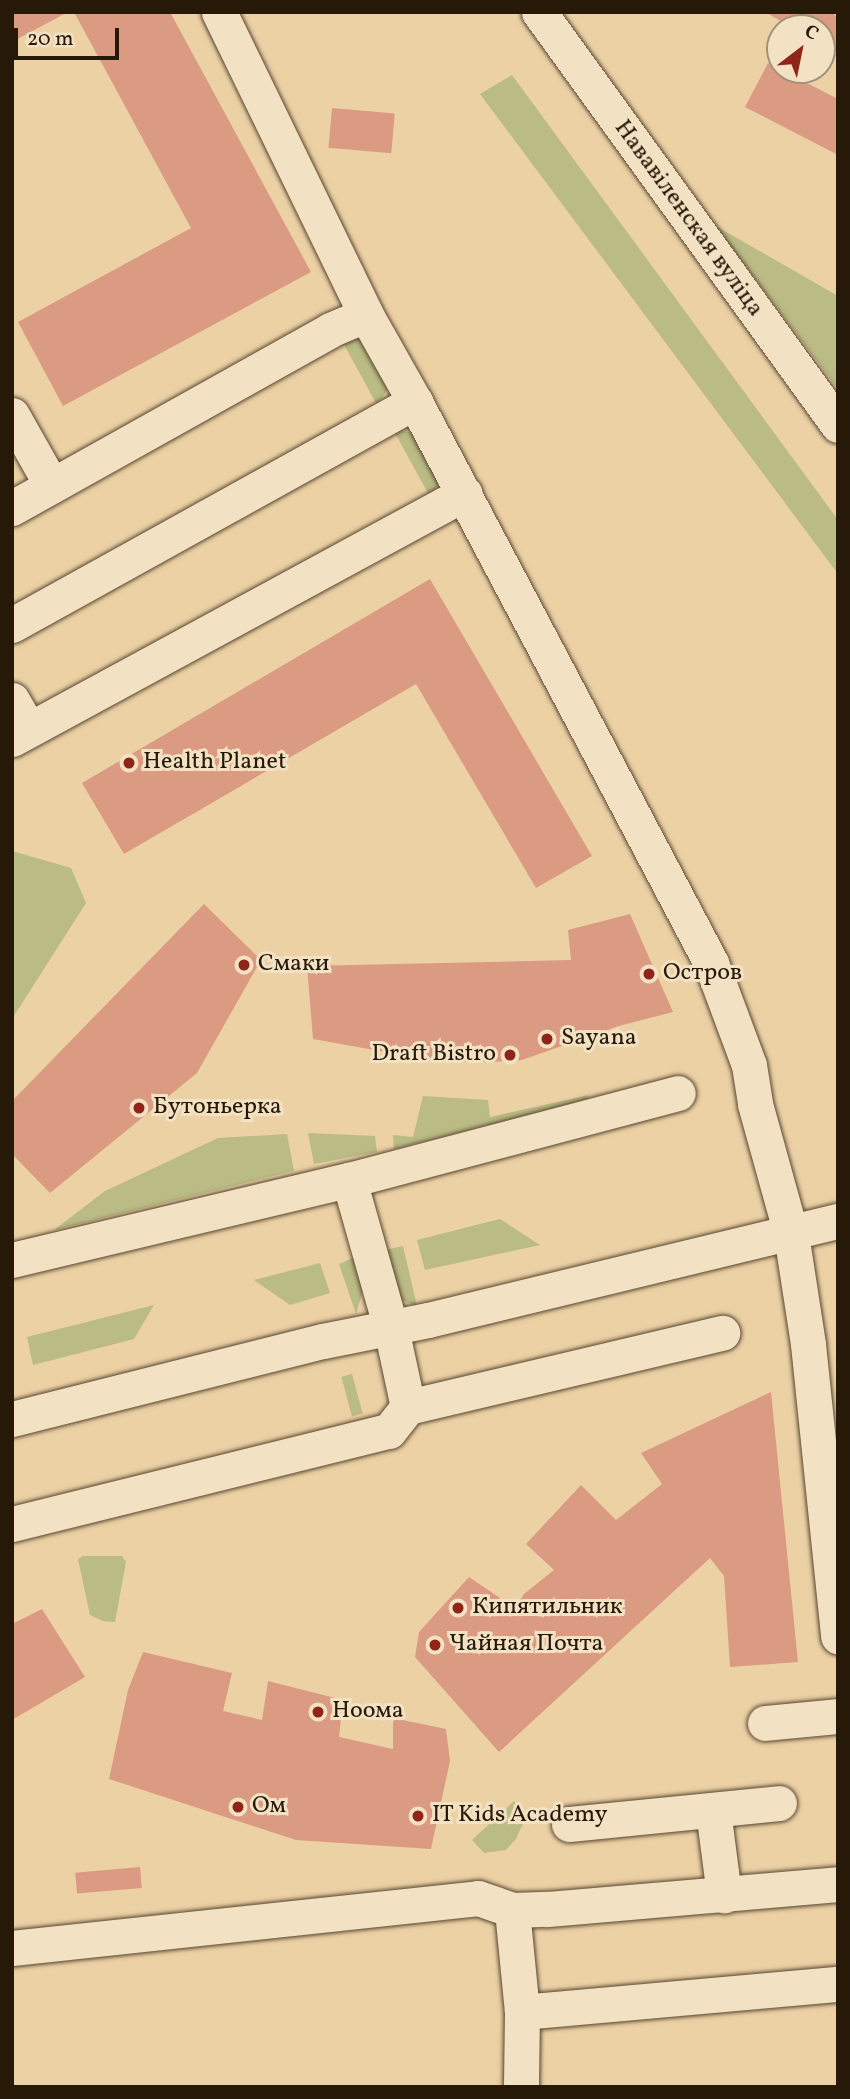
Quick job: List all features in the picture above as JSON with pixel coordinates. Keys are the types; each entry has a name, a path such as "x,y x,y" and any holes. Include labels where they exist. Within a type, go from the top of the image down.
{"street":[{"path":"219,12 366,315 465,493 711,963 749,1065 755,1104 792,1234 808,1344 838,1636"},
{"name":"Нававіленская вуліца","path":"540,12 838,425"},
{"path":"12,509 330,330 366,315"},
{"path":"12,625 415,402"},
{"path":"12,415 52,486"},
{"path":"18,723 465,493"},
{"path":"12,1260 349,1180 678,1093"},
{"path":"349,1180 391,1328 408,1407"},
{"path":"12,1419 323,1341 391,1328 838,1221"},
{"path":"12,1524 389,1431 408,1407 722,1333"},
{"path":"765,1723 838,1716"},
{"path":"569,1824 779,1803"},
{"path":"713,1810 724,1895"},
{"path":"12,1948 478,1898 512,1910 838,1884"},
{"path":"512,1910 522,2012 521,2087"},
{"path":"522,2012 838,1984"}],"green space":[{"path":"512,75 838,520 838,574 480,94"},
{"path":"716,226 838,296 838,389"},
{"path":"352,336 363,340 388,389 377,405 341,339"},
{"path":"400,430 420,435 439,483 430,497 395,433"},
{"path":"12,851 71,868 86,903 12,1019"},
{"path":"588,1095 589,1100 394,1149 393,1135 413,1137 423,1096 488,1100 490,1117"},
{"path":"308,1133 375,1136 377,1152 314,1164"},
{"path":"287,1134 294,1171 54,1230 105,1191 218,1138"},
{"path":"500,1219 540,1245 425,1270 417,1240"},
{"path":"403,1246 417,1306 403,1301 397,1295 386,1250"},
{"path":"353,1258 363,1290 356,1314 339,1264"},
{"path":"320,1263 330,1293 290,1305 254,1280"},
{"path":"154,1305 134,1339 33,1365 27,1337"},
{"path":"352,1374 363,1414 352,1416 341,1377"},
{"path":"83,1556 122,1556 126,1562 115,1622 103,1621 90,1615 78,1559"},
{"path":"514,1801 526,1817 516,1839 506,1850 484,1853 472,1840"}],"building":[{"path":"12,12 68,12 12,42"},
{"path":"74,12 170,12 311,272 63,406 18,322 191,228"},
{"path":"765,12 833,14 768,14"},
{"path":"836,16 838,17 838,53 836,52"},
{"path":"766,67 766,84 809,84 838,99 838,155 745,107"},
{"path":"332,108 395,113 391,153 329,148"},
{"path":"430,579 592,856 536,888 416,684 124,854 82,783"},
{"path":"204,904 261,960 197,1073 50,1193 12,1154 12,1101"},
{"path":"630,914 673,1012 619,1026 522,1060 475,1063 396,1054 313,1039 307,966 571,960 568,930"},
{"path":"771,1392 798,1662 730,1667 724,1576 710,1558 499,1752 415,1657 419,1632 469,1577 515,1608 524,1594 554,1570 526,1544 581,1485 616,1520 662,1484 641,1453"},
{"path":"42,1609 85,1677 12,1720 12,1624"},
{"path":"143,1652 232,1673 223,1711 262,1720 268,1681 343,1700 339,1737 393,1749 393,1718 446,1729 450,1761 431,1849 296,1840 109,1779 128,1690"},
{"path":"140,1867 142,1888 77,1894 75,1873"}],"place":[{"name":"Health Planet","path":"129,763"},
{"name":"Смаки","path":"244,965"},
{"name":"Остров","path":"649,974"},
{"name":"Sayana","path":"547,1039"},
{"name":"Draft Bistro","path":"510,1055"},
{"name":"Бутоньерка","path":"139,1108"},
{"name":"Кипятильник","path":"458,1608"},
{"name":"Чайная Почта","path":"435,1645"},
{"name":"Ноома","path":"318,1712"},
{"name":"Ом","path":"238,1807"},
{"name":"IT Kids Academy","path":"418,1816"}]}
